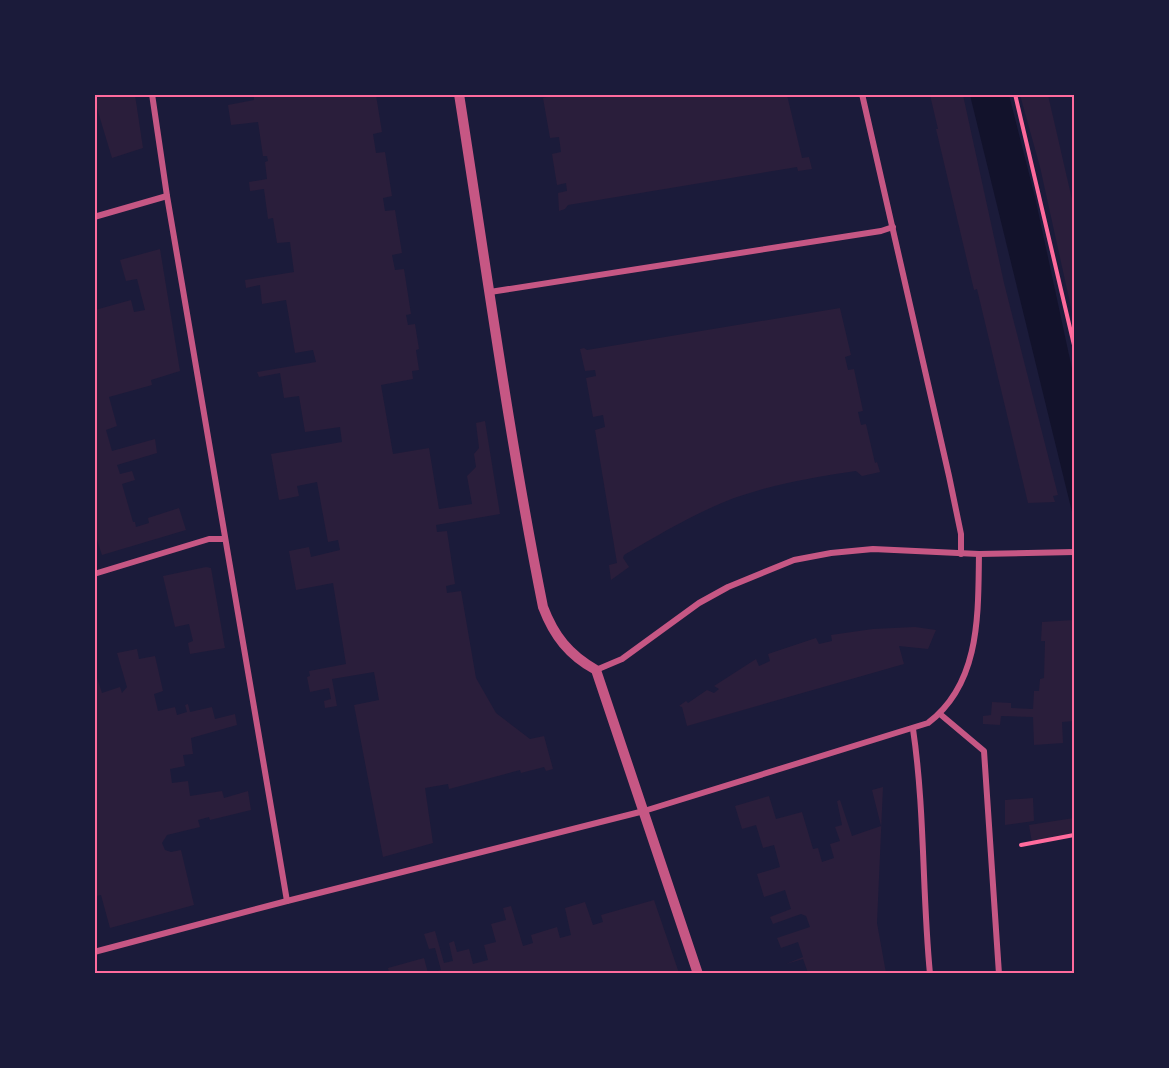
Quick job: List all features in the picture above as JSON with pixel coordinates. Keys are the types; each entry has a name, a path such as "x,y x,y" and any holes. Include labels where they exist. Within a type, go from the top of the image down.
{"street":[{"path":"152,94 286,901"},
{"path":"459,94 502,385 543,608 549,624 563,646 596,670 698,974"},
{"path":"862,94 951,485 961,534 961,554"},
{"path":"94,217 167,195"},
{"path":"490,292 881,231 893,227"},
{"path":"94,574 209,539 225,539"},
{"path":"596,670 622,658 699,603 728,587 794,560 831,553 873,549 961,554 1073,553"},
{"path":"94,952 644,811 928,723 940,714 961,684 972,650 978,606 979,554"},
{"path":"940,714 984,751 999,974"},
{"path":"913,729 920,774 926,934 930,974"}],"path":[{"path":"1015,94 1074,345"},
{"path":"1021,845 1074,835"}],"shaded area":[{"path":"95,94 135,95 143,148 112,158 95,106"},
{"path":"254,95 376,95 382,132 373,134 376,153 385,152 392,196 383,198 385,211 395,210 402,253 392,255 395,270 404,269 411,314 406,315 408,325 415,324 419,349 416,350 419,370 412,371 413,379 381,385 393,454 429,448 439,509 472,504 467,476 476,467 474,454 479,448 476,423 485,421 500,514 436,525 437,532 447,531 455,584 446,586 447,593 461,591 476,678 496,713 530,739 544,736 553,769 546,771 544,767 521,773 520,770 449,789 448,784 425,788 433,843 383,857 354,705 379,700 374,672 332,679 337,706 325,708 324,701 331,699 329,688 310,692 307,677 310,676 309,671 346,664 333,583 296,590 289,551 309,547 311,557 340,550 338,540 328,542 317,482 297,486 299,496 279,500 271,454 342,442 340,427 305,432 299,396 284,398 280,373 259,377 257,372 316,362 313,350 295,353 286,300 262,304 260,285 246,288 245,280 294,272 290,242 277,243 273,218 268,219 264,189 250,191 249,182 267,179 265,162 268,161 267,156 263,156 258,122 231,125 228,105 254,100"},
{"path":"552,95 787,95 802,158 809,157 812,169 798,171 797,167 568,205 559,211 558,193 567,191 566,183 557,185 552,154 561,152 559,137 550,138 543,98"},
{"path":"930,95 963,95 1004,283 1058,495 1053,496 1055,502 1028,503 977,289 974,290"},
{"path":"970,95 1009,95 1035,197 1074,378 1074,520"},
{"path":"1020,95 1048,95 1074,208 1074,321 1040,167"},
{"path":"160,249 180,371 151,380 152,385 109,397 117,426 106,430 112,451 155,439 157,453 117,465 120,474 132,471 135,480 122,484 136,527 149,523 148,518 179,508 186,530 102,555 94,531 95,310 131,300 134,312 145,310 137,279 126,281 120,260"},
{"path":"840,308 851,355 845,357 848,370 854,369 863,411 858,412 861,425 866,424 875,463 877,462 880,472 862,476 856,471 810,478 734,498 692,517 624,555 623,558 629,567 611,580 609,565 617,563 595,430 605,427 603,415 593,417 586,378 596,376 595,370 585,371 580,349 587,350"},
{"path":"206,567 211,568 225,648 190,654 188,643 193,641 189,624 175,627 163,576"},
{"path":"1074,620 1074,721 1062,722 1063,743 1034,745 1033,717 1001,716 1000,725 983,724 983,716 991,715 992,702 1011,703 1011,708 1033,709 1034,691 1039,691 1040,679 1044,678 1045,641 1041,641 1042,622"},
{"path":"915,627 936,630 928,649 899,646 904,664 687,726 682,707 679,706 686,701 688,703 707,690 714,693 719,689 714,686 756,659 759,666 770,661 768,654 816,638 819,644 832,641 831,635 873,629"},
{"path":"137,649 139,659 155,656 163,691 154,694 158,711 175,707 177,715 187,712 185,705 188,704 190,712 212,707 215,719 235,714 237,725 191,738 193,754 183,755 185,766 170,769 172,783 188,781 190,796 222,791 224,798 248,791 251,810 210,820 209,817 198,820 200,827 167,835 162,843 165,850 171,852 181,850 194,905 110,928 101,895 96,896 95,891 95,679 97,678 102,693 120,687 122,693 127,687 117,653"},
{"path":"883,787 877,923 886,973 808,973 803,959 786,964 803,957 798,942 781,948 777,938 810,927 806,916 801,914 773,924 770,917 791,909 785,890 764,897 757,874 780,867 774,845 763,848 756,825 742,829 735,806 769,796 776,819 802,812 813,849 818,848 822,862 834,858 830,844 840,841 835,827 842,825 837,801 840,800 852,836 881,826 872,790"},
{"path":"1033,798 1034,821 1005,825 1005,800"},
{"path":"1074,818 1074,835 1032,843 1029,825"},
{"path":"654,900 679,973 431,973 441,970 435,948 429,949 424,934 435,931 444,963 453,961 449,943 454,941 457,952 469,949 473,964 488,960 484,945 496,942 491,924 506,920 503,908 511,906 523,946 533,943 531,935 557,927 560,938 571,935 565,908 585,902 593,925 603,922 601,915"},
{"path":"424,958 428,973 389,973 388,968"}]}
